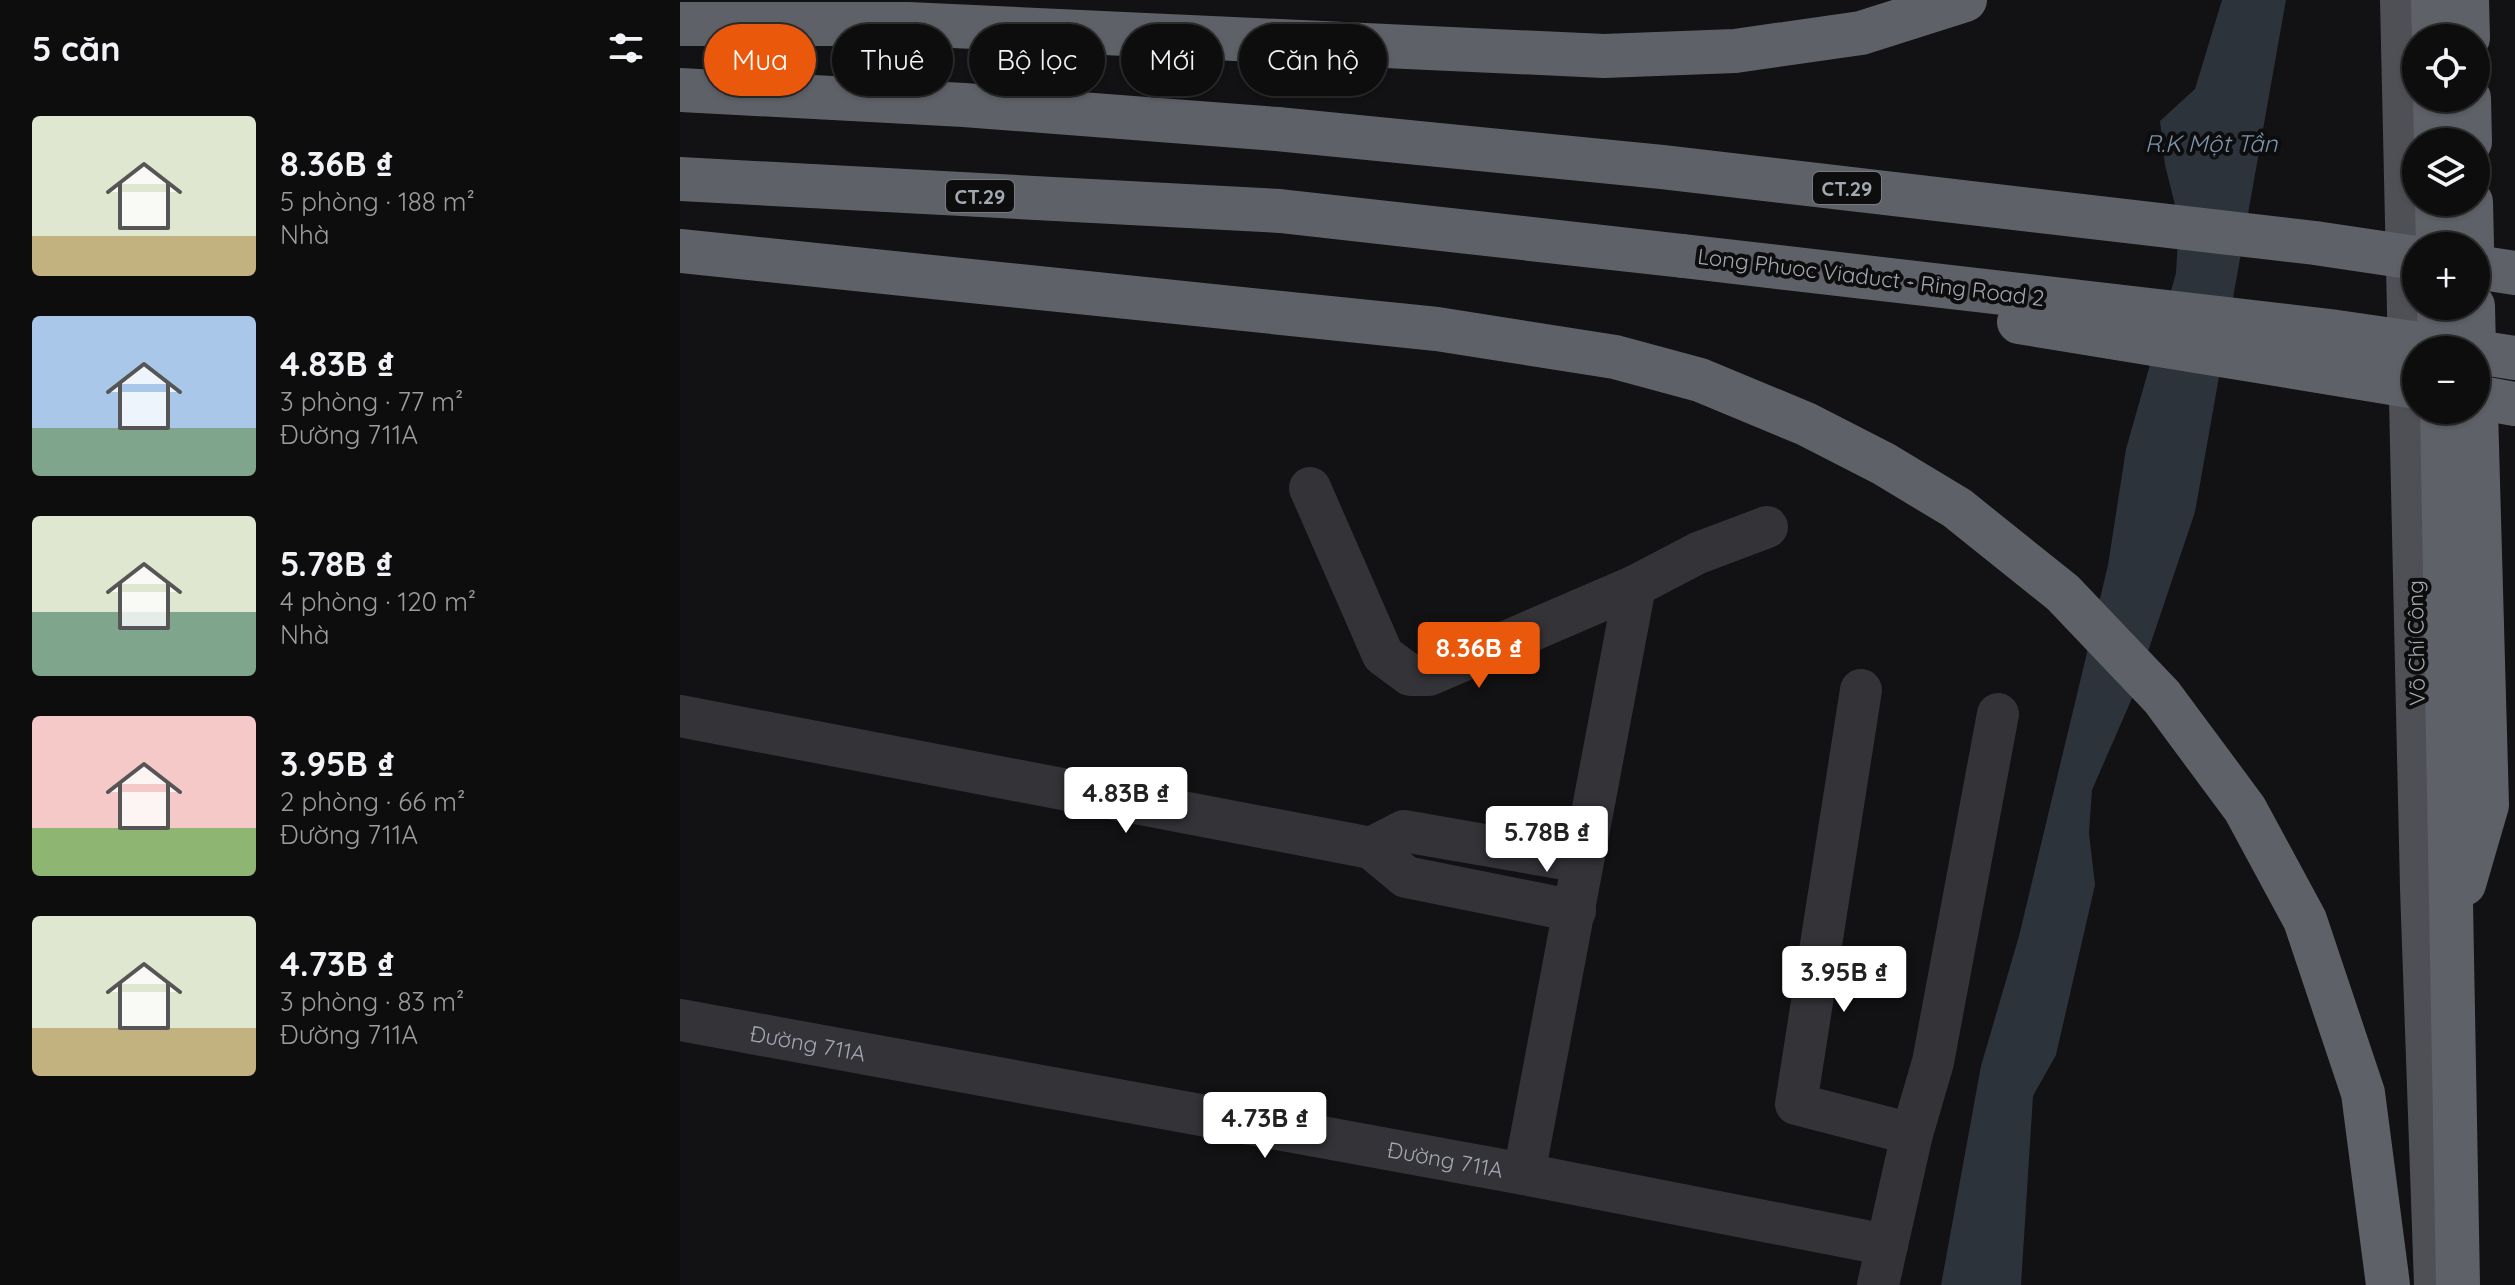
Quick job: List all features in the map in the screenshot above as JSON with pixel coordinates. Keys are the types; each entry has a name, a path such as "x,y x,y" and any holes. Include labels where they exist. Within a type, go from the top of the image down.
{"highway":[{"path":"680,24 908,24 1604,56 1735,51 1861,33 1965,0"},
{"path":"2433,0 2434,24"},
{"path":"2467,0 2468,24"},
{"name":"CT.29","path":"680,90 964,105 1277,129 1662,167 2315,243 2402,256"},
{"name":"Long Phuoc Viaduct - Ring Road 2","path":"680,179 1280,211 2402,341"},
{"path":"680,251 1437,329 1615,357 1700,380 1806,424 1884,464 1957,508 2063,593 2162,697 2245,809 2305,920 2363,1093 2388,1285"},
{"path":"1683,256 2042,327 2402,385"},
{"path":"2490,269 2515,273"},
{"path":"2490,354 2515,358"},
{"path":"2490,400 2515,404"},
{"name":"Võ Chí Công","path":"2442,424 2458,1285"},
{"name":"Võ Chí Công","path":"2452,924 2487,805 2476,424"}],"main road":[{"name":"Võ Chí Công","path":"2402,0 2422,903 2436,1285"}],"street":[{"path":"1310,488 1383,655 1410,675 1429,675 1635,586 1698,553 1767,527"},
{"path":"1524,1174 1635,586"},
{"path":"1861,690 1796,1104 1912,1134"},
{"path":"1878,1285 1912,1134 1933,1062 1998,714"},
{"path":"680,716 1371,848 1406,877 1575,911"},
{"path":"1371,848 1404,831 1582,862"},
{"name":"Đường 711A","path":"680,1020 1524,1174 1887,1245"}],"water":[{"name":"R.K Một Tần","path":"2222,0 2286,0 2195,512 2133,696 2092,790 2089,833 2095,885 2056,1055 2033,1096 2021,1285 1941,1285 1981,1066 2019,936 2108,565 2126,449 2176,273 2179,221 2165,165 2160,121 2195,89"}]}
